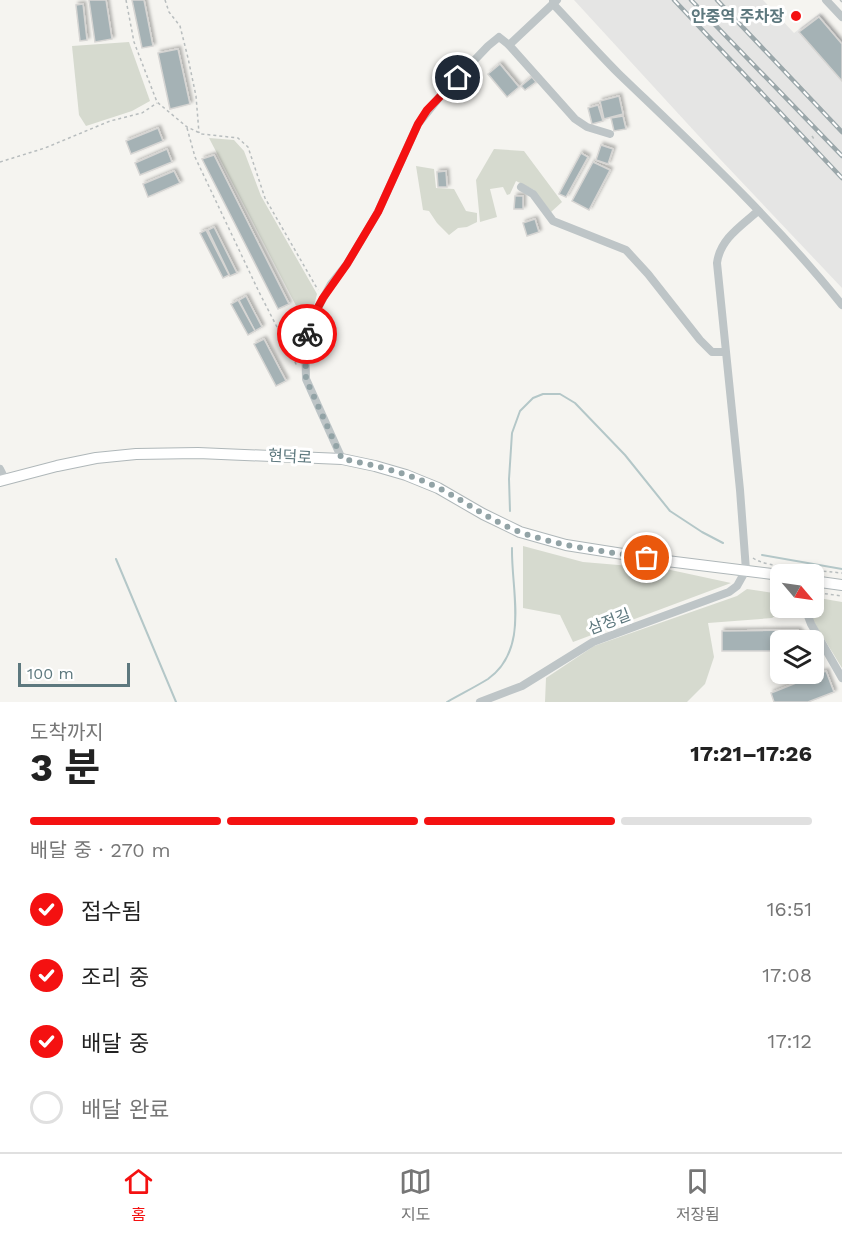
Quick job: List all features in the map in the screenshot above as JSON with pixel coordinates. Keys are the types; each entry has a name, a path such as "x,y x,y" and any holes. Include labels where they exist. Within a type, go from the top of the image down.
{"main road":[{"name":"현덕로","path":"2,476 96,458 136,454 219,454 342,459 406,475 438,488 520,532 566,545 667,561 770,574"},
{"path":"824,583 842,585"}],"street":[{"path":"826,0 842,17"},
{"path":"833,0 842,9"},
{"path":"509,45 554,1 618,73 700,150 758,211 842,305"},
{"path":"342,459 306,379 305,341 309,324 378,212 418,124 427,110 499,36 575,119 587,127 610,134"},
{"path":"521,186 533,194 554,221 626,250 700,340 712,352 725,352"},
{"path":"746,570 718,274 718,252 731,235 758,211"},
{"name":"삼정길","path":"480,702 522,686 593,642 729,592 737,586 746,570"},
{"path":"809,618 842,678"}],"path":[{"path":"126,0 134,42 158,102 187,128 199,133 238,138 248,147 265,198 323,298"},
{"path":"165,0 169,12 180,27 188,58 196,96 196,120 199,133"},
{"path":"0,162 45,148 110,121 142,112 158,102"},
{"path":"187,128 195,156 259,292 298,368 306,379"},
{"path":"757,561 842,573"},
{"path":"824,594 842,596"}],"shaded area":[{"path":"574,0 763,0 794,33 820,13 842,40 842,288 719,158"},
{"path":"129,42 150,101 132,111 86,126 79,115 72,46"},
{"path":"209,138 234,140 244,151 261,196 317,294 314,306 305,323"},
{"path":"494,149 524,151 562,202 551,212 534,190 516,181 510,194 507,195 503,187 490,189 497,217 480,222 476,180"},
{"path":"416,166 434,169 436,188 454,189 466,211 477,213 477,222 458,228 449,235 429,211 423,210"},
{"path":"523,546 583,562 666,569 731,583 573,642 560,615 523,608"},
{"path":"747,589 770,592 770,618 772,618 708,623 714,657 705,684 687,702 545,702 546,678 594,646 737,596"},
{"path":"824,599 842,602 842,668 824,639 824,630 819,630 812,619 824,618"}],"building":[{"path":"89,0 106,0 112,39 95,42"},
{"path":"132,0 144,0 153,46 142,48"},
{"path":"83,4 87,40 80,41 76,5"},
{"path":"819,17 842,44 842,81 799,32"},
{"path":"178,49 190,104 170,109 158,53"},
{"path":"500,64 519,87 507,97 488,74"},
{"path":"532,77 536,82 525,90 521,86"},
{"path":"619,96 623,114 604,119 600,101"},
{"path":"598,105 603,121 592,124 588,108"},
{"path":"623,116 626,129 614,131 611,118"},
{"path":"158,128 163,141 131,154 126,141"},
{"path":"601,145 613,149 608,164 596,160"},
{"path":"167,149 172,162 140,175 135,163"},
{"path":"581,153 588,157 566,197 559,194"},
{"path":"214,155 289,304 278,309 202,159"},
{"path":"593,162 610,170 589,210 572,201"},
{"path":"174,171 180,183 148,197 143,184"},
{"path":"446,171 447,187 438,187 437,172"},
{"path":"515,196 523,196 523,209 514,209"},
{"path":"535,219 539,232 527,236 523,223"},
{"path":"214,227 237,273 230,276 208,230"},
{"path":"206,230 229,275 223,278 200,233"},
{"path":"246,296 262,327 255,331 239,300"},
{"path":"238,300 255,331 248,335 231,304"},
{"path":"264,339 286,381 276,386 254,344"},
{"path":"770,630 770,651 722,651 722,631"},
{"path":"826,671 834,692 808,702 774,702 771,693 794,684 824,684 824,672"}],"waterway":[{"path":"510,511 509,479 512,433 520,411 533,398 543,394 560,394 575,403 625,455 670,511 723,543"},
{"path":"447,702 488,679 501,667 509,652 514,636 515,618 512,548"},
{"path":"762,555 842,569"},
{"path":"116,559 176,702"}],"railway":[{"path":"674,0 842,178"},
{"path":"691,0 842,156"},
{"path":"717,0 842,132"}],"way so far":[{"path":"307,334 305,341 308,387 342,459 391,470 438,488 520,532 566,545 647,558"}],"place":[{"name":"안중역 주차장","path":"796,16"}],"route":[{"path":"307,334 309,324 331,284 347,264 378,212 390,181 418,124 427,110 458,78"}]}
